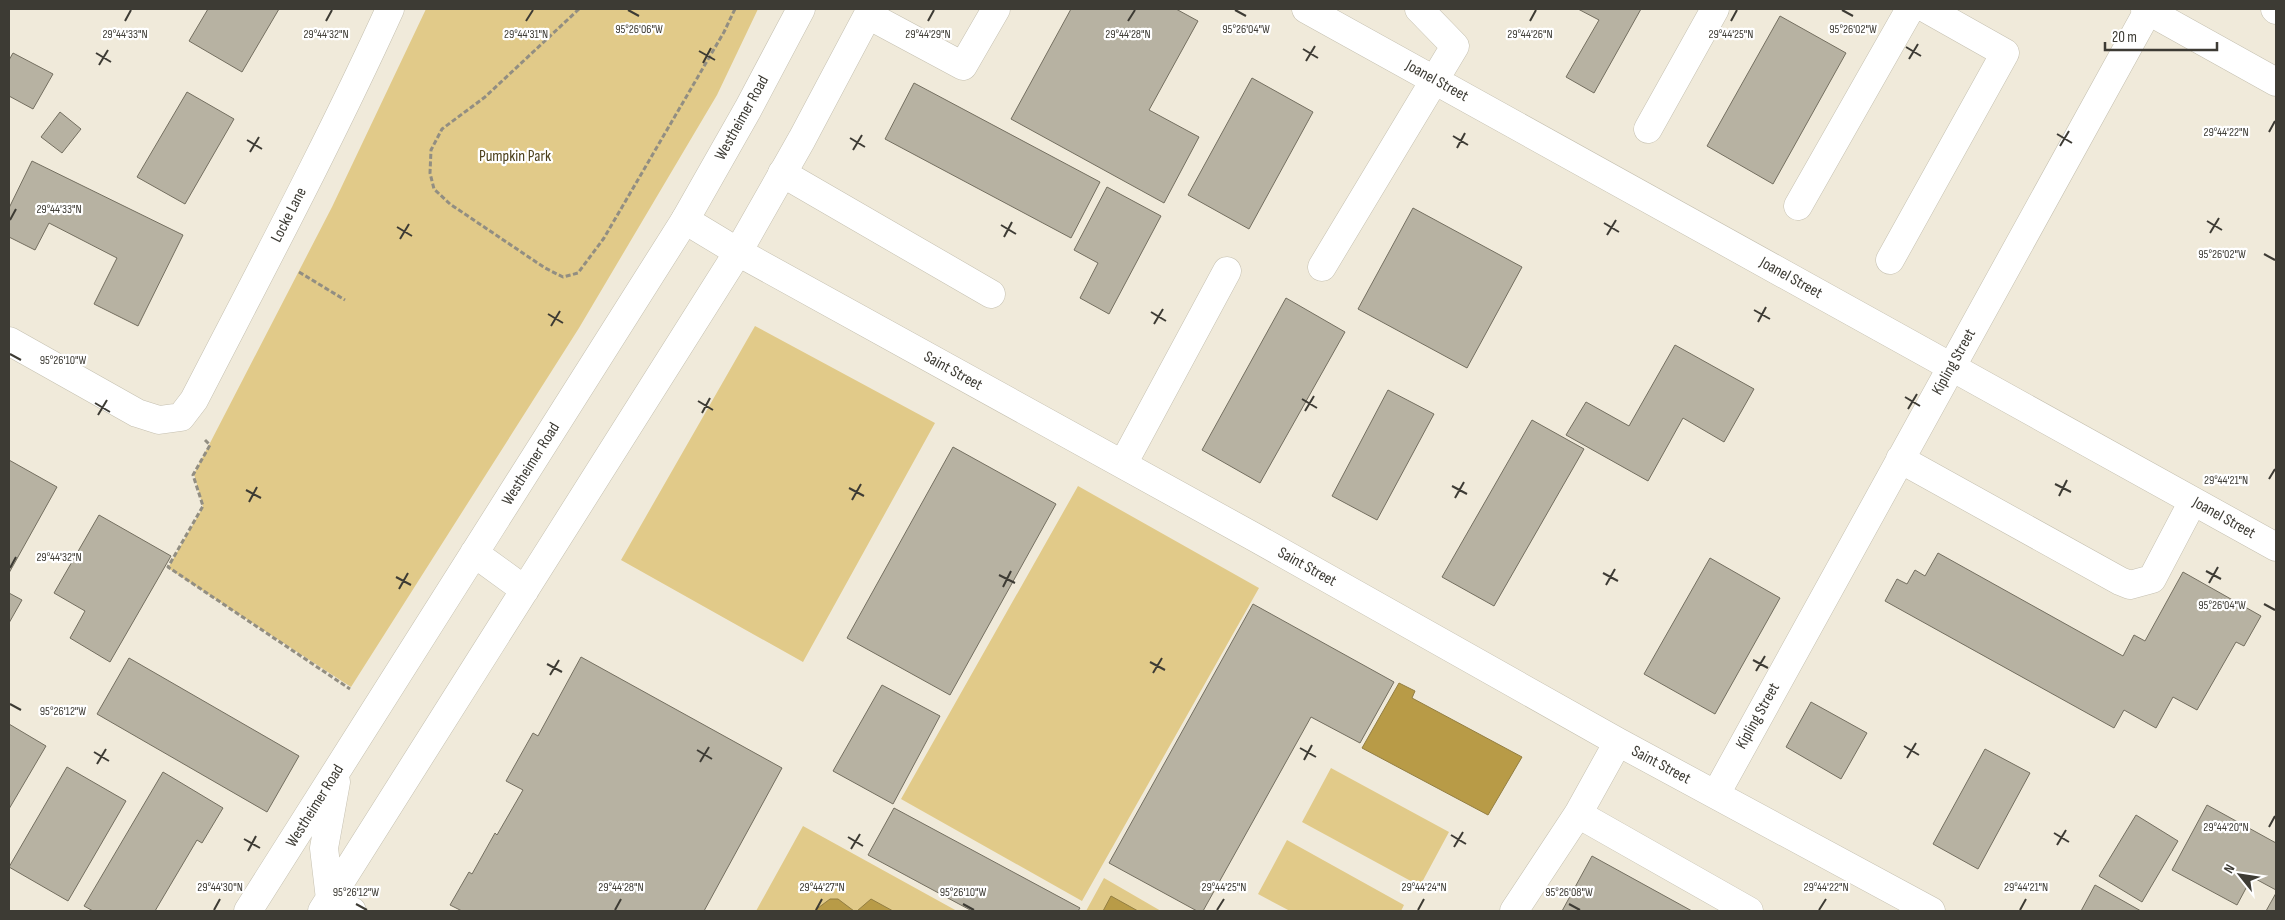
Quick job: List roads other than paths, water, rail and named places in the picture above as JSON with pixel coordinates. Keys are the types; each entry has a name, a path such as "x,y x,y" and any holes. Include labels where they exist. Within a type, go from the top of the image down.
{"street":[{"name":"Locke Lane","path":"9,341 138,413 159,420 181,417 194,400 269,254 390,9"},
{"name":"Westheimer Road","path":"248,911 685,220 748,109 801,9"},
{"path":"335,907 525,590 738,252 869,12 963,66 996,9"},
{"name":"Joanel Street","path":"1306,9 2276,547"},
{"path":"1322,267 1455,46 1419,9"},
{"path":"1648,129 1715,9"},
{"path":"1798,206 1910,9"},
{"path":"1890,260 2004,53 1927,9"},
{"path":"2148,9 2276,82"},
{"name":"Kipling Street","path":"1716,794 2148,9"},
{"path":"782,174 991,294"},
{"name":"Saint Street","path":"685,220 738,252 1122,464 1618,742 1931,911"},
{"path":"1122,464 1227,271"},
{"path":"1900,459 2130,585 2152,579 2193,501"},
{"path":"474,553 525,590"},
{"path":"1514,911 1578,814 1618,742"},
{"path":"335,907 324,848 338,768"},
{"path":"1578,814 1749,911"}],"park label":[{"name":"Pumpkin Park","path":"515,156"}]}
